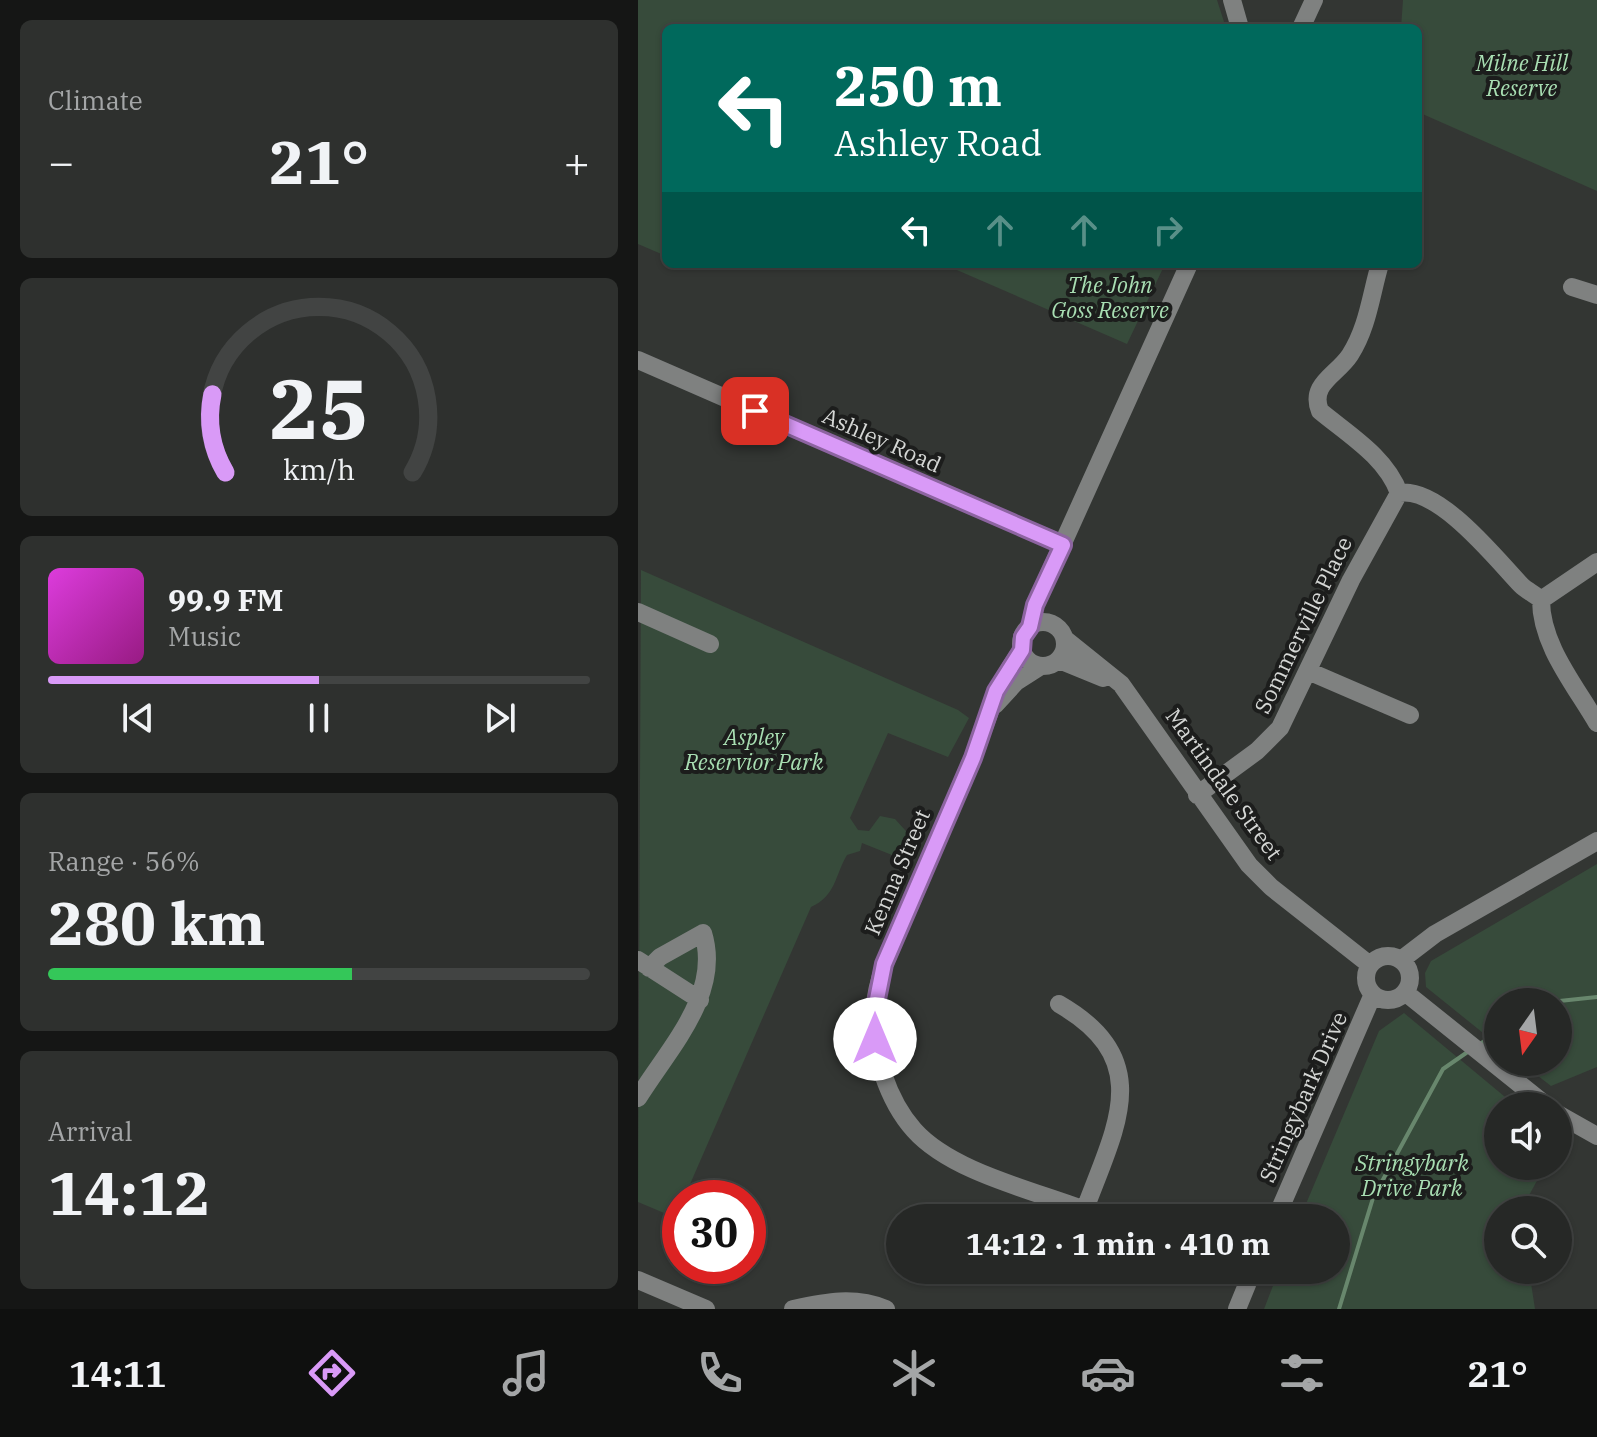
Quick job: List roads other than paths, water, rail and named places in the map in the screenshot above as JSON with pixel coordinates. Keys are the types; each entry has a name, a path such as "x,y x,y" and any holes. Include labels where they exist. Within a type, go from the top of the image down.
{"street":[{"path":"1232,0 1239,24"},
{"path":"1303,24 1314,0"},
{"name":"Kenna Street","path":"1071,1204 971,1167 927,1143 913,1129 892,1092 875,1039 874,1014 884,964 993,707 1004,674 1022,650 1023,637 1030,627 1035,605 1187,268"},
{"path":"1379,268 1359,337 1350,355 1317,391 1316,402 1320,411 1383,464 1393,476 1399,493 1426,499 1455,519 1486,543 1523,588 1541,600"},
{"path":"1572,287 1597,295"},
{"name":"Ashley Road","path":"638,360 1063,545"},
{"name":"Sommerville Place","path":"1197,795 1257,751 1280,728 1351,580 1399,493"},
{"path":"1541,600 1597,562"},
{"path":"1046,585 1052,624 1065,639 1065,650 1050,663"},
{"path":"1541,600 1541,619 1550,641 1597,723"},
{"path":"638,612 710,644"},
{"path":"1030,627 1041,623 1052,624"},
{"name":"Martindale Street","path":"1065,639 1121,684 1197,795 1271,887 1370,965"},
{"path":"1022,650 1029,661 1050,663 1121,684"},
{"name":"Kenna Street","path":"993,707 1016,682 1050,663"},
{"path":"1308,671 1410,715"},
{"path":"1401,960 1435,934 1597,841"},
{"path":"638,1098 700,1000 709,973 709,951 703,933 644,964"},
{"path":"1370,965 1388,956 1401,960 1411,979 1406,993 1451,1026 1529,1092"},
{"path":"644,964 700,1000"},
{"name":"Stringybark Drive","path":"1370,965 1366,977 1373,994 1386,1001 1406,993"},
{"name":"Stringybark Drive","path":"1282,1204 1373,994"},
{"path":"1059,1004 1086,1020 1101,1035 1117,1068 1121,1087 1117,1122 1087,1204"},
{"path":"1572,1122 1597,1136"},
{"path":"638,1280 706,1309"},
{"path":"1237,1309 1248,1284"},
{"path":"793,1309 834,1300 857,1301 886,1309"}],"waterway":[{"path":"1572,1000 1597,997"},
{"path":"1480,1044 1484,1041"},
{"path":"1339,1309 1373,1198 1443,1069 1469,1051"}],"park label":[{"name":"Milne Hill Reserve","path":"1522,76"},
{"name":"The John Goss Reserve","path":"1110,298"},
{"name":"Aspley Reservior Park","path":"754,750"},
{"name":"Stringybark Drive Park","path":"1412,1176"}]}
